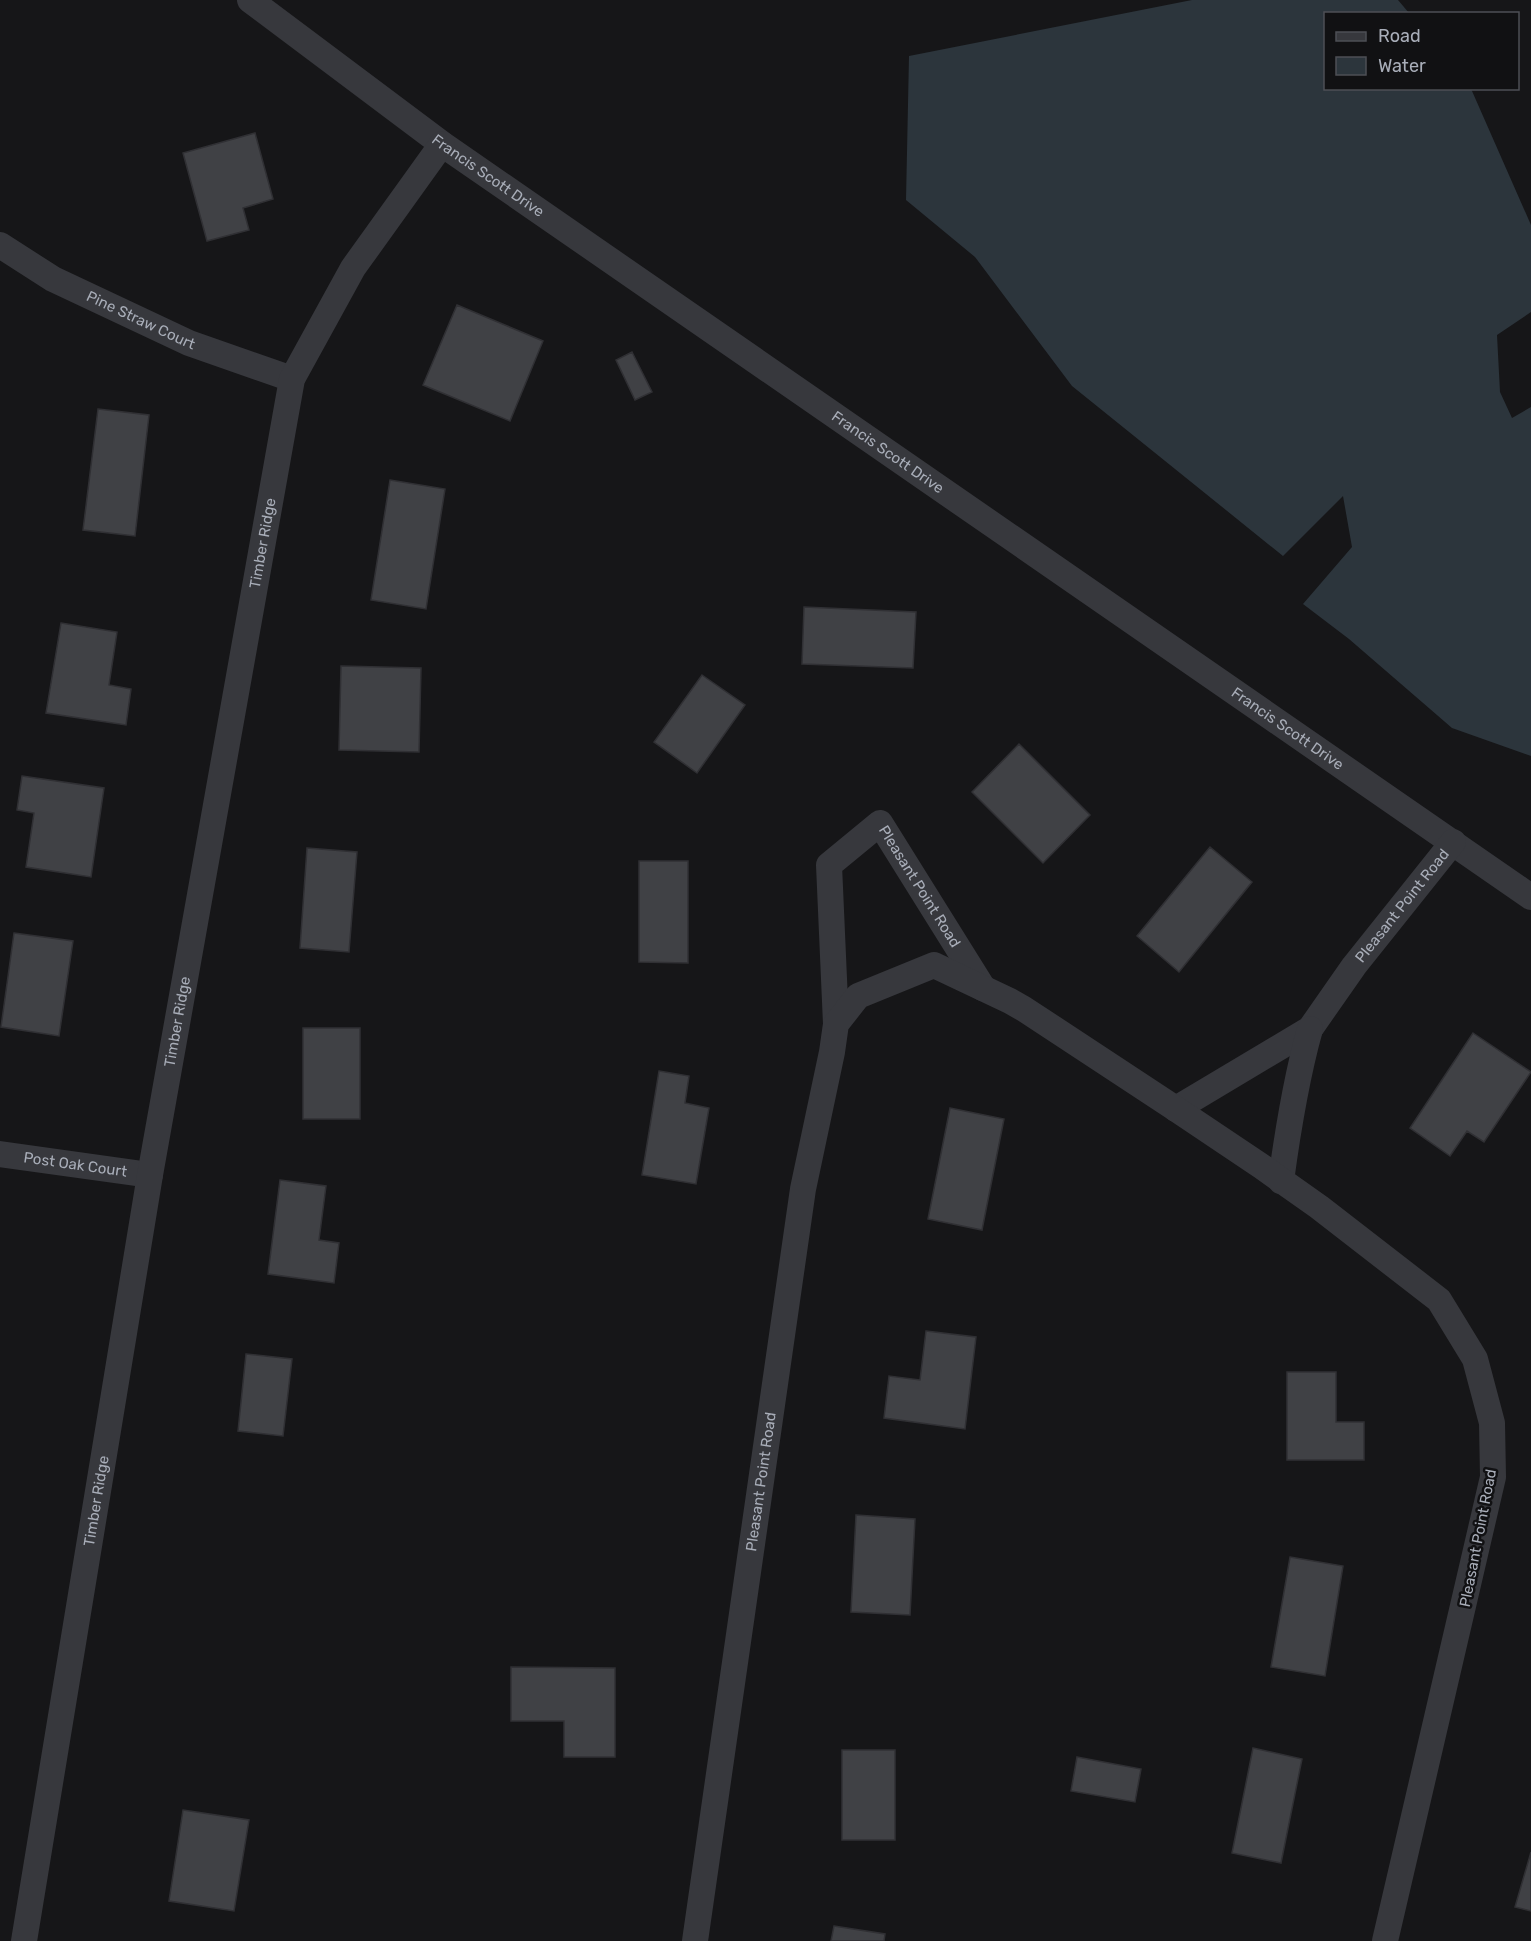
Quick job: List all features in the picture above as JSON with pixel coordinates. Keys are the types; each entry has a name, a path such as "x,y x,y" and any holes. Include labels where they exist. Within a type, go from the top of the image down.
{"street":[{"name":"Francis Scott Drive","path":"250,0 442,144 629,275 1531,897"},
{"name":"Timber Ridge","path":"24,1941 150,1175 292,379 353,268 442,144"},
{"name":"Pine Straw Court","path":"0,245 53,279 189,343 292,379"},
{"name":"Pleasant Point Road","path":"696,1941 801,1200 836,1024 829,865 880,823 983,988"},
{"name":"Pleasant Point Road","path":"1281,1181 1299,1069 1310,1029 1354,966 1453,842"},
{"name":"Pleasant Point Road","path":"836,1024 858,996 933,965 983,988 1024,1010 1176,1109 1319,1207 1439,1300 1475,1359 1492,1423 1493,1477 1385,1941"},
{"name":"Pleasant Point Road","path":"1176,1109 1310,1029"},
{"name":"Post Oak Court","path":"0,1154 150,1175"}],"water":[{"path":"1192,0 1398,0 1408,12 1324,12 1324,90 1471,90 1531,225 1531,312 1497,335 1500,392 1512,418 1531,407 1531,756 1452,728 1349,639 1303,604 1352,547 1343,496 1283,556 1072,386 975,257 906,200 909,56"}],"building":[{"path":"255,133 273,199 243,208 249,230 207,241 183,153"},
{"path":"457,305 543,341 510,421 423,385"},
{"path":"632,352 652,392 635,400 616,360"},
{"path":"98,409 149,415 135,536 83,530"},
{"path":"390,480 445,489 426,609 371,600"},
{"path":"804,607 916,612 913,668 802,664"},
{"path":"61,623 117,632 109,685 131,689 126,725 46,713"},
{"path":"341,666 421,668 419,752 339,750"},
{"path":"702,675 745,705 697,773 654,742"},
{"path":"1019,744 1090,815 1043,863 972,792"},
{"path":"22,776 104,788 91,877 26,867 34,813 17,810"},
{"path":"1210,847 1252,882 1179,972 1137,936"},
{"path":"307,848 357,852 349,952 300,948"},
{"path":"639,861 688,861 688,963 639,962"},
{"path":"14,933 73,941 59,1036 1,1027"},
{"path":"303,1028 360,1028 360,1119 303,1119"},
{"path":"1473,1033 1531,1072 1484,1142 1467,1131 1450,1156 1410,1128"},
{"path":"659,1071 689,1076 685,1103 709,1108 696,1184 642,1175"},
{"path":"950,1108 1004,1119 982,1230 928,1219"},
{"path":"280,1180 326,1186 319,1240 339,1243 334,1283 268,1274"},
{"path":"926,1331 976,1337 965,1429 884,1418 889,1376 920,1380"},
{"path":"246,1354 292,1359 283,1436 238,1431"},
{"path":"1287,1372 1336,1372 1336,1422 1364,1422 1364,1460 1287,1460"},
{"path":"856,1515 915,1519 910,1615 851,1612"},
{"path":"1290,1557 1343,1566 1325,1676 1271,1667"},
{"path":"511,1667 615,1668 615,1757 564,1757 564,1721 511,1721"},
{"path":"1253,1748 1302,1759 1281,1863 1232,1853"},
{"path":"842,1750 895,1750 895,1840 842,1840"},
{"path":"1077,1757 1141,1769 1135,1802 1071,1791"},
{"path":"183,1810 249,1820 234,1911 169,1901"},
{"path":"1531,1852 1531,1911 1515,1907"},
{"path":"834,1926 885,1934 884,1941 831,1941"}]}
